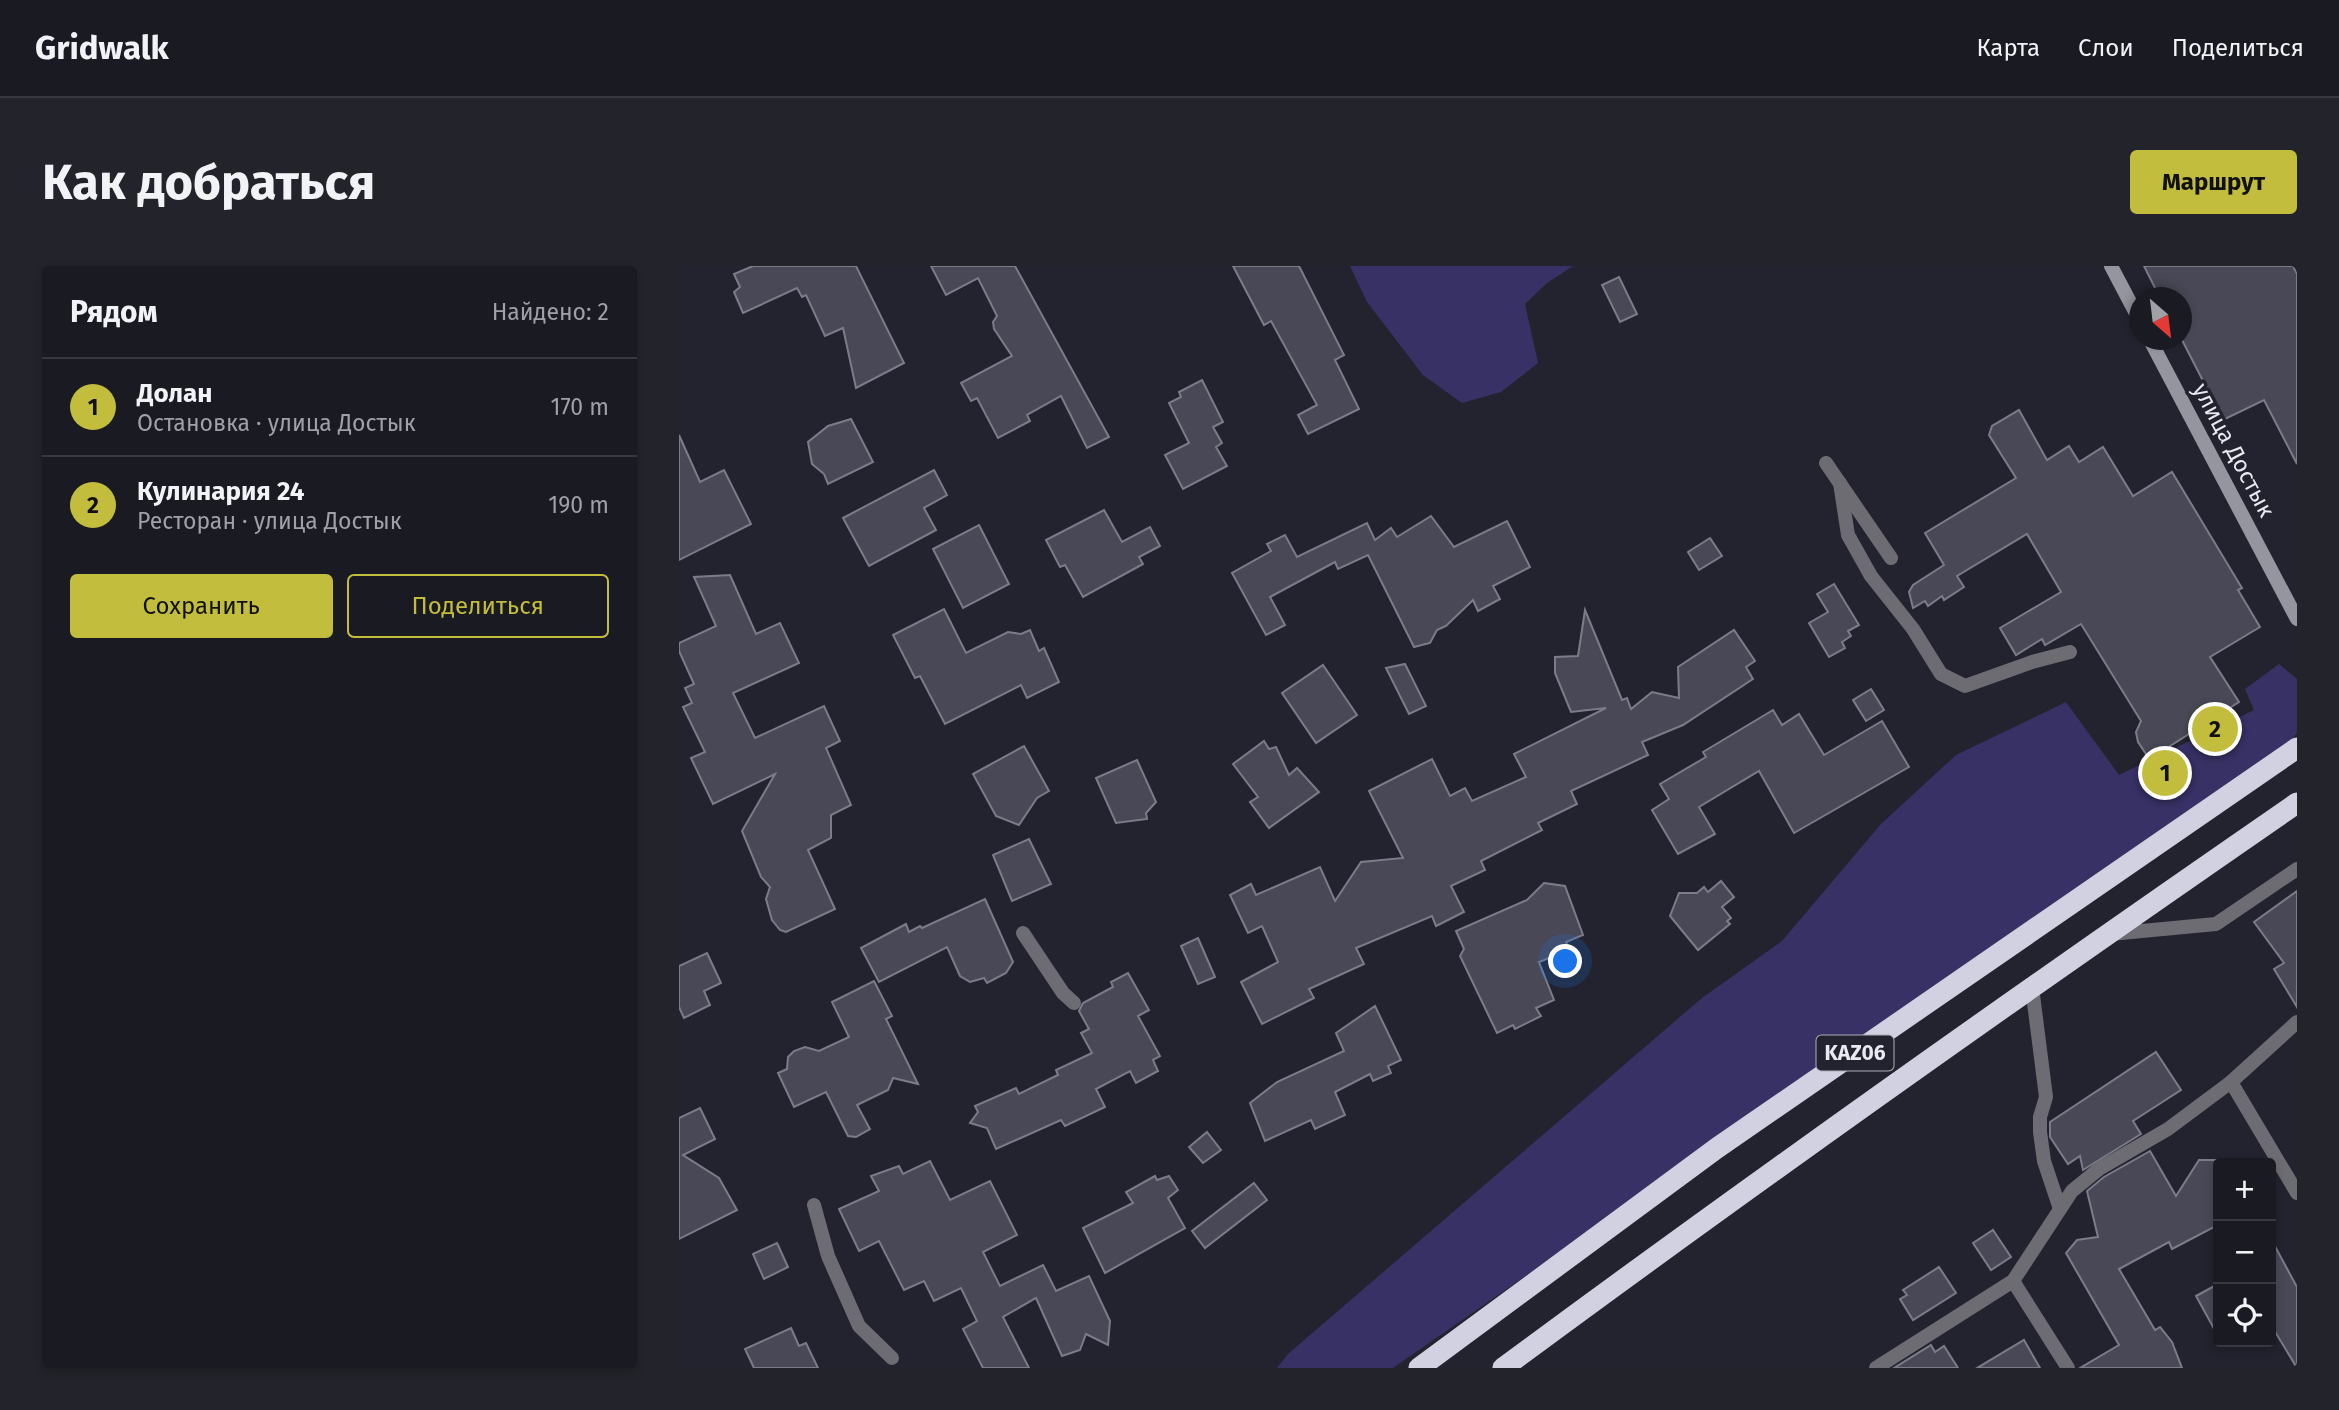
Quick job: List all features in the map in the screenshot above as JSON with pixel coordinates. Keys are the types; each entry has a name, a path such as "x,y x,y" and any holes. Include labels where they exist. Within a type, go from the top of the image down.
{"highway":[{"name":"KАZ06","path":"1419,1368 1717,1148 2297,748"},
{"name":"KАZ06","path":"1503,1368 1724,1205 2297,803"}],"main road":[{"path":"2111,266 2129,300"},
{"name":"улица Достык","path":"2155,350 2297,619"}],"street":[{"path":"1826,463 1891,558"},
{"path":"1840,483 1848,535 1871,576 1913,629 1941,674 1965,686 2032,662 2070,652"},
{"path":"2107,934 2216,924 2297,869"},
{"path":"1023,933 1062,993 1074,1003"},
{"path":"2032,987 2046,1097 2040,1117 2040,1132 2044,1161 2060,1209"},
{"path":"1876,1368 2013,1281 2072,1191 2099,1169 2168,1129 2231,1082 2297,1021"},
{"path":"2231,1082 2297,1193"},
{"path":"814,1205 828,1256 859,1326 892,1358"},
{"path":"2013,1281 2068,1368"}],"shaded area":[{"path":"1350,266 1573,266 1547,283 1525,304 1538,363 1501,392 1462,403 1423,375 1367,302"},
{"path":"2279,664 2297,679 2297,732 2288,747 1393,1368 1277,1368 1288,1354 1702,998 1782,941 1881,824 1956,755 2066,702 2119,775 2254,710 2245,689"}],"building":[{"path":"753,266 856,266 904,363 856,388 843,328 825,336 806,295 802,297 797,288 743,313 734,292 740,287 734,274"},
{"path":"931,266 1015,266 1109,437 1087,448 1061,396 1027,415 1030,421 998,438 977,398 971,401 961,383 1012,356 994,329 993,322 997,316 978,278 946,295"},
{"path":"1233,266 1299,266 1344,355 1335,360 1359,409 1308,434 1298,415 1317,405 1271,321 1264,325"},
{"path":"2144,266 2293,266 2297,274 2297,464 2264,400 2223,420 2187,350 2192,350 2192,287 2154,287"},
{"path":"1619,277 1637,314 1620,322 1602,285"},
{"path":"1202,380 1223,422 1213,427 1222,443 1216,447 1227,466 1183,489 1165,455 1189,443 1169,403 1181,397 1179,392"},
{"path":"2019,410 2047,460 2069,446 2079,462 2103,447 2133,496 2172,472 2242,588 2238,590 2260,627 2210,657 2239,702 2156,755 2146,754 2138,742 2136,732 2141,721 2081,624 2045,645 2042,639 2016,655 2000,628 2061,592 2027,534 1957,576 1964,587 1944,600 1942,596 1928,606 1925,601 1913,608 1909,592 1913,585 1944,565 1925,533 2016,478 1989,435 1992,426"},
{"path":"851,419 873,462 828,484 824,474 812,464 808,442 828,426"},
{"path":"679,435 700,482 724,470 751,524 679,560"},
{"path":"934,470 947,495 924,508 936,530 869,566 843,518"},
{"path":"1104,510 1122,542 1150,527 1160,546 1139,557 1143,564 1083,597 1065,565 1060,567 1046,540"},
{"path":"1431,516 1454,547 1507,521 1530,567 1493,586 1500,599 1478,611 1473,600 1446,626 1437,630 1430,643 1414,647 1368,555 1338,569 1335,562 1270,597 1285,625 1266,635 1232,573 1271,551 1267,544 1285,535 1297,557 1367,523 1375,540 1391,528 1397,537"},
{"path":"979,525 1009,584 963,608 933,549"},
{"path":"1710,538 1722,556 1699,570 1688,552"},
{"path":"730,575 756,634 780,623 799,663 733,693 755,738 824,706 840,741 826,748 851,805 831,815 831,838 808,850 835,909 786,932 780,930 772,920 766,899 770,887 761,877 742,831 775,774 713,804 691,758 705,752 683,707 692,703 685,688 694,684 679,651 679,643 716,626 694,577"},
{"path":"1834,584 1859,625 1848,631 1851,636 1842,642 1845,648 1829,657 1809,623 1828,612 1817,594"},
{"path":"944,609 966,653 1008,632 1021,634 1030,630 1039,651 1044,648 1059,682 1027,698 1021,685 945,724 920,676 915,678 893,635"},
{"path":"1585,610 1622,700 1627,698 1631,709 1652,692 1679,698 1678,667 1734,630 1755,661 1746,667 1753,679 1683,725 1642,742 1648,755 1571,791 1577,804 1538,823 1542,830 1481,861 1485,870 1451,886 1464,912 1436,926 1432,916 1356,948 1364,964 1309,989 1314,998 1262,1024 1241,982 1278,962 1262,926 1248,933 1230,895 1251,884 1256,895 1320,867 1335,901 1361,862 1403,858 1369,791 1432,759 1450,796 1465,788 1472,801 1526,777 1514,754 1606,708 1571,712 1555,673 1555,657 1578,656"},
{"path":"1405,664 1426,706 1409,714 1386,668"},
{"path":"1323,665 1357,715 1316,743 1282,693"},
{"path":"1871,689 1884,710 1866,721 1853,700"},
{"path":"1773,710 1782,725 1799,714 1824,755 1882,721 1909,767 1794,833 1759,771 1699,807 1715,834 1678,854 1652,810 1669,799 1660,784 1706,757 1703,752"},
{"path":"1264,741 1269,749 1276,747 1289,775 1297,768 1319,792 1269,828 1250,802 1258,797 1233,764"},
{"path":"1024,746 1049,791 1037,798 1019,825 996,816 973,774"},
{"path":"1137,760 1156,802 1146,813 1147,819 1116,823 1096,778"},
{"path":"1029,839 1051,884 1012,901 993,855"},
{"path":"1721,881 1734,897 1722,907 1731,918 1727,921 1730,924 1698,950 1670,916 1679,893 1697,893 1704,887 1708,892"},
{"path":"1544,883 1565,886 1583,935 1566,942 1568,947 1561,949 1562,953 1539,962 1554,1000 1536,1008 1541,1016 1515,1029 1513,1025 1497,1033 1460,956 1464,949 1456,931 1527,900"},
{"path":"2297,891 2297,1007 2274,969 2284,963 2254,922"},
{"path":"985,899 1013,962 1006,973 987,983 984,978 970,982 960,976 947,947 879,982 861,948 906,924 909,932 920,926 922,928"},
{"path":"1198,938 1215,977 1198,984 1181,946"},
{"path":"707,953 721,983 704,991 710,1005 684,1018 679,1007 679,966"},
{"path":"1128,973 1149,1010 1138,1016 1160,1056 1153,1060 1158,1071 1136,1083 1130,1071 1096,1089 1105,1107 1065,1126 1061,1120 996,1149 987,1128 970,1123 978,1112 975,1106 1016,1088 1019,1094 1058,1075 1056,1070 1092,1053 1081,1033 1089,1029 1079,1011 1083,1003 1113,987 1111,982"},
{"path":"874,981 892,1016 886,1019 918,1084 893,1078 888,1090 857,1105 870,1129 856,1137 848,1136 826,1092 794,1107 778,1073 787,1069 788,1057 794,1051 805,1047 819,1051 849,1037 832,1002"},
{"path":"1375,1006 1401,1060 1388,1066 1391,1073 1373,1081 1370,1074 1335,1092 1345,1115 1315,1129 1311,1120 1265,1141 1250,1103 1277,1082 1344,1051 1336,1033"},
{"path":"2156,1052 2181,1090 2133,1121 2141,1134 2083,1170 2080,1156 2068,1164 2050,1137 2050,1122"},
{"path":"700,1108 715,1139 683,1155 719,1178 737,1210 679,1239 679,1118"},
{"path":"1207,1132 1221,1150 1203,1163 1189,1147"},
{"path":"2150,1151 2176,1196 2199,1160 2213,1160 2213,1228 2172,1249 2169,1242 2119,1269 2155,1330 2160,1327 2172,1342 2182,1368 2080,1368 2119,1345 2066,1253 2077,1240 2098,1237 2087,1191 2104,1177"},
{"path":"930,1161 950,1200 990,1181 1017,1235 983,1252 1000,1286 1043,1265 1056,1291 1089,1276 1110,1321 1108,1345 1086,1334 1080,1350 1062,1356 1036,1298 1003,1317 1029,1368 983,1368 963,1329 977,1321 961,1288 934,1301 924,1281 904,1290 879,1241 859,1251 839,1209 879,1191 871,1176 899,1166 903,1174"},
{"path":"1155,1176 1157,1180 1169,1176 1178,1190 1168,1198 1185,1228 1105,1273 1083,1228 1133,1203 1126,1192"},
{"path":"1254,1183 1267,1200 1205,1248 1192,1231"},
{"path":"1993,1230 2011,1257 1991,1270 1973,1243"},
{"path":"777,1243 788,1267 764,1279 753,1254"},
{"path":"2276,1248 2297,1287 2297,1368 2276,1333"},
{"path":"1939,1267 1956,1293 1913,1320 1900,1299 1907,1295 1903,1290"},
{"path":"2213,1287 2213,1327 2196,1296"},
{"path":"791,1328 799,1346 806,1343 818,1368 754,1368 745,1349"},
{"path":"2024,1340 2040,1368 1977,1368"},
{"path":"1931,1345 1935,1352 1944,1346 1958,1368 1894,1368"}],"place":[{"name":"Кулинария 24","path":"2215,729"},
{"name":"Долан","path":"2165,773"}]}
